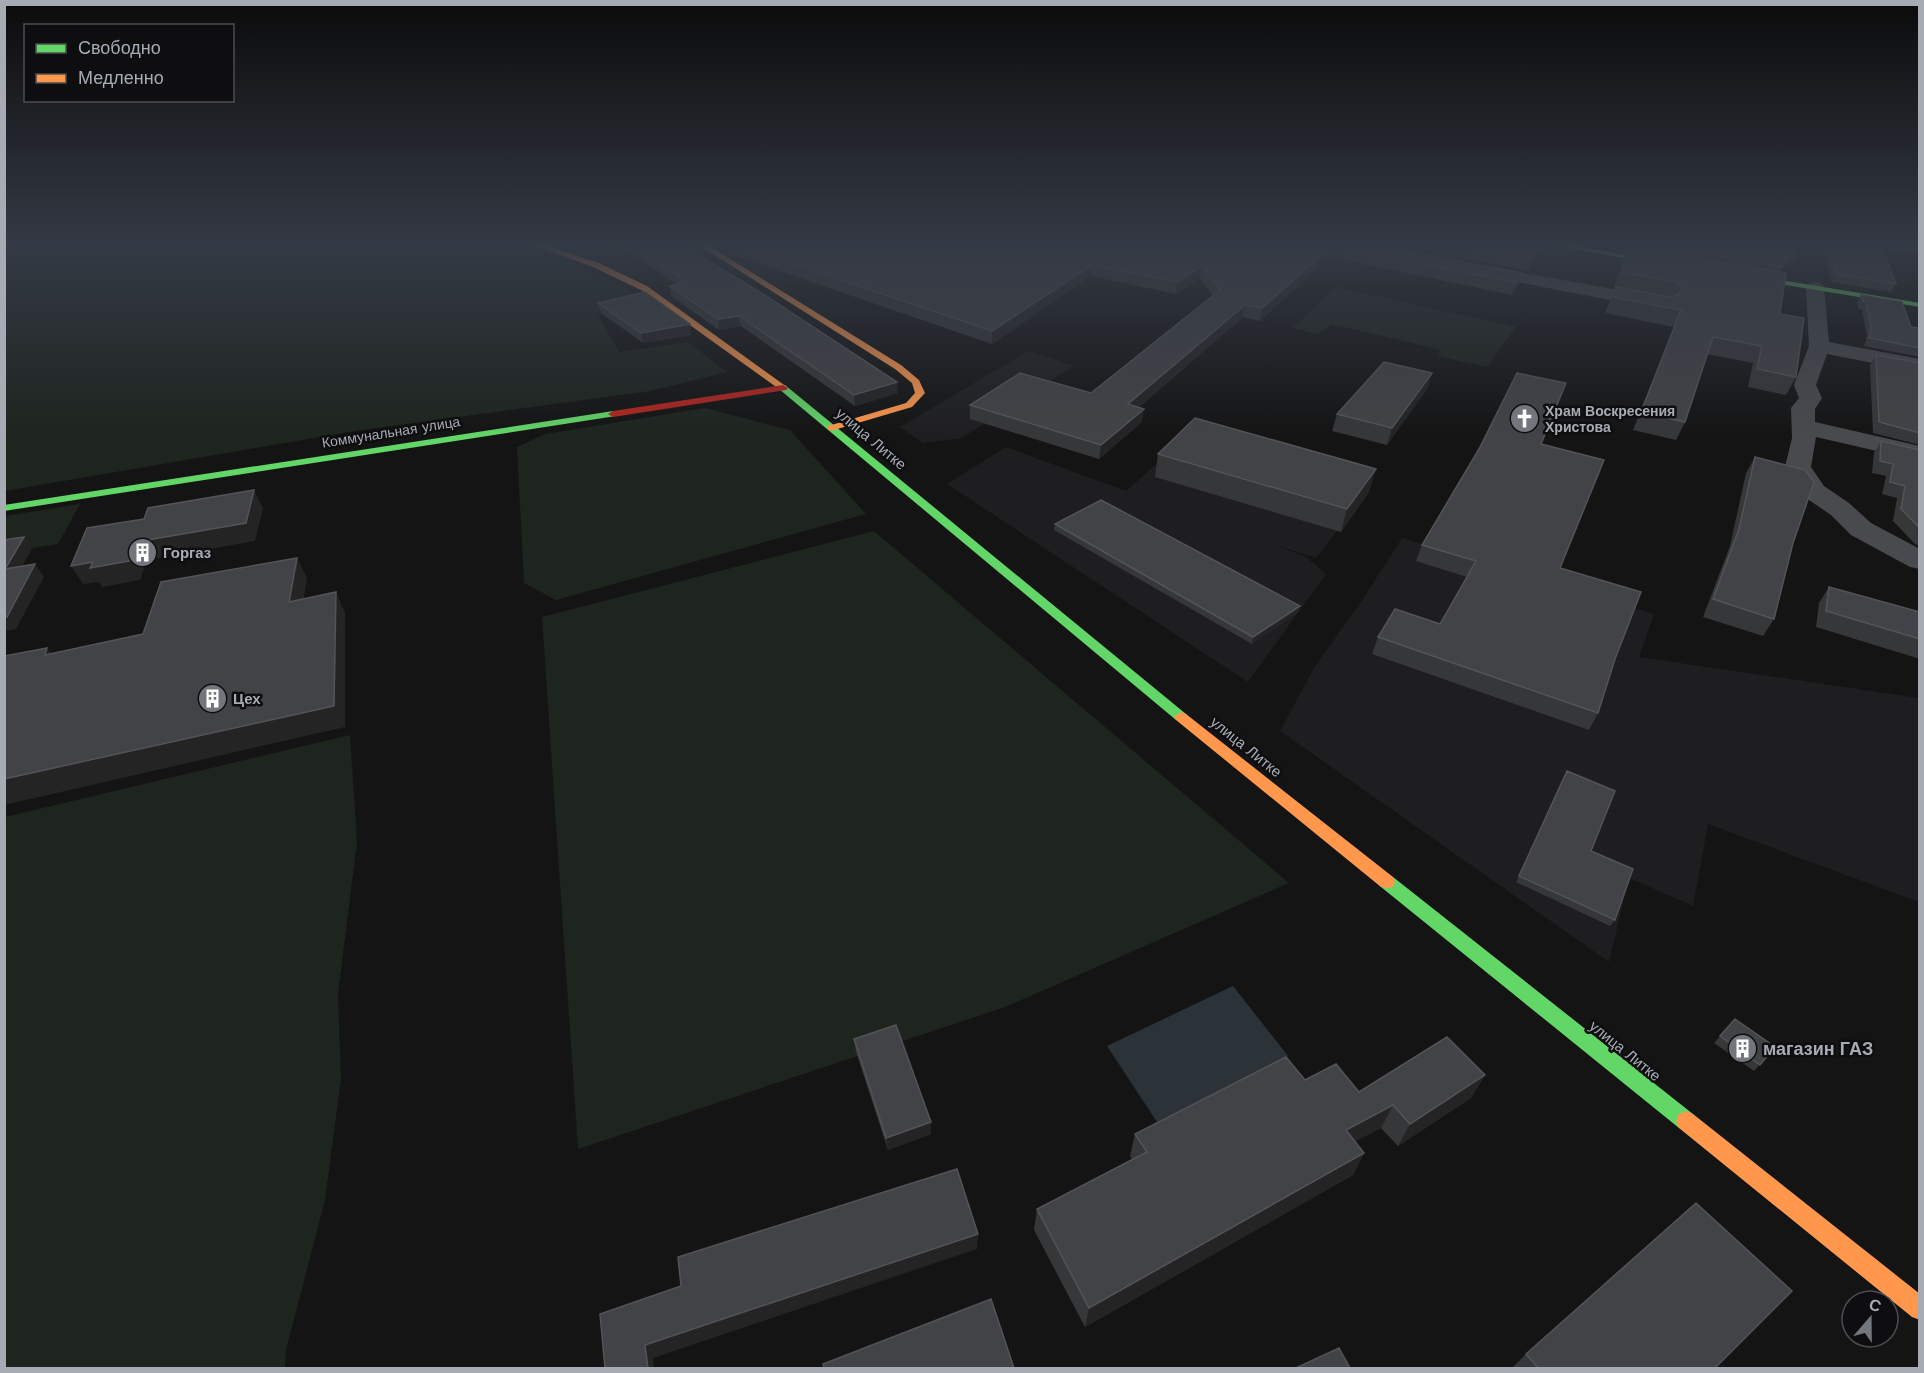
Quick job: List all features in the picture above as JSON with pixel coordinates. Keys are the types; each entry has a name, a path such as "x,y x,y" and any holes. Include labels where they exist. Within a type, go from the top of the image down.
{"street":[{"name":"улица Литке","path":"672,308 783,388 1083,638 1920,1309"},
{"path":"803,308 898,367 916,382 920,393 909,405 831,428"},
{"path":"1816,308 1819,346 1805,385 1811,398 1803,408 1804,438 1798,466 1815,492 1840,509 1861,529 1920,561"},
{"path":"1819,346 1920,366"},
{"name":"Коммунальная улица","path":"4,508 783,388"},
{"path":"1804,427 1920,454"}],"shaded area":[{"path":"5,308 622,308 598,315 619,352 688,342 727,372 650,391 355,431 5,491"},
{"path":"1314,308 1431,308 1516,327 1487,367 1438,356 1441,350 1332,324 1318,334 1293,328"},
{"path":"1028,351 1073,366 962,438 923,443 900,427"},
{"path":"705,408 790,430 866,514 556,600 524,583 517,447 545,434"},
{"path":"1190,434 1371,487 1316,558 1275,545 1306,557 1326,574 1248,682 947,484 1006,447 1126,491"},
{"path":"80,504 58,544 5,553 5,516"},
{"path":"874,531 1289,883 1005,1007 578,1149 542,617"},
{"path":"1402,538 1654,614 1639,657 1919,698 1919,902 1708,824 1693,906 1629,878 1609,962 1280,731 1314,668 1361,602"},
{"path":"350,735 357,842 338,994 341,1079 325,1200 286,1350 285,1368 5,1368 5,817"},
{"path":"1233,986 1288,1056 1157,1122 1107,1046"}],"building":[{"path":"605,308 668,308 690,324 641,333"},
{"path":"702,308 784,308 897,382 854,395 739,316 718,319"},
{"path":"924,308 1027,308 992,331"},
{"path":"1197,308 1241,308 1128,404 1144,409 1101,445 970,405 1020,373 1091,393"},
{"path":"1671,308 1781,308 1780,314 1804,318 1796,377 1757,369 1762,346 1713,337 1685,422 1641,412 1681,310"},
{"path":"1867,308 1904,308 1911,327 1919,328 1920,348 1869,338 1871,327"},
{"path":"1876,355 1920,363 1920,433 1879,422"},
{"path":"1384,362 1432,373 1392,428 1337,414"},
{"path":"1517,373 1566,383 1541,444 1604,460 1560,568 1641,592 1615,659 1598,713 1378,637 1395,609 1440,624 1476,561 1422,545 1479,449"},
{"path":"1195,418 1376,469 1347,509 1158,454"},
{"path":"1881,441 1920,450 1920,528 1901,509 1905,486 1890,482 1893,464 1880,461"},
{"path":"1755,457 1805,470 1814,482 1793,543 1774,619 1713,599 1739,529"},
{"path":"254,490 246,523 136,542 129,561 90,568 93,562 71,566 87,528 144,519 148,508"},
{"path":"1101,500 1300,606 1253,637 1055,524"},
{"path":"24,537 5,569 35,564 7,617 4,617 4,540"},
{"path":"297,558 289,602 336,592 334,706 4,779 4,656 47,648 45,655 143,634 161,582"},
{"path":"1829,587 1920,612 1920,639 1826,611"},
{"path":"1567,771 1615,791 1591,851 1633,869 1615,920 1519,876"},
{"name":"магазин ГАЗ","path":"1735,1019 1775,1047 1760,1065 1720,1036"},
{"path":"896,1025 931,1122 886,1138 854,1039"},
{"path":"1447,1037 1485,1075 1410,1124 1393,1105 1346,1130 1364,1153 1089,1308 1037,1209 1147,1152 1135,1134 1286,1057 1305,1080 1336,1064 1359,1092"},
{"path":"957,1169 978,1234 645,1345 648,1368 605,1368 600,1314 681,1286 678,1257"},
{"path":"1696,1203 1792,1291 1715,1368 1538,1368 1526,1354"},
{"path":"991,1299 1014,1368 824,1368 823,1364"},
{"path":"1339,1348 1350,1368 1296,1368"}],"traffic: fast":[{"path":"782,387 1181,717"},
{"path":"4,508 613,414"},
{"path":"1387,882 1686,1121"}],"traffic: slow":[{"path":"672,308 782,387"},
{"path":"803,308 898,367 916,382 920,393 909,405 831,428"},
{"path":"1181,717 1387,882"},
{"path":"1686,1121 1920,1309"}],"traffic: jam":[{"path":"613,414 783,388"}],"place":[{"name":"Храм Воскресения Христова","path":"1524,419"},
{"name":"Горгаз","path":"142,553"},
{"name":"Цех","path":"212,699"},
{"name":"магазин ГАЗ","path":"1742,1048"}]}
